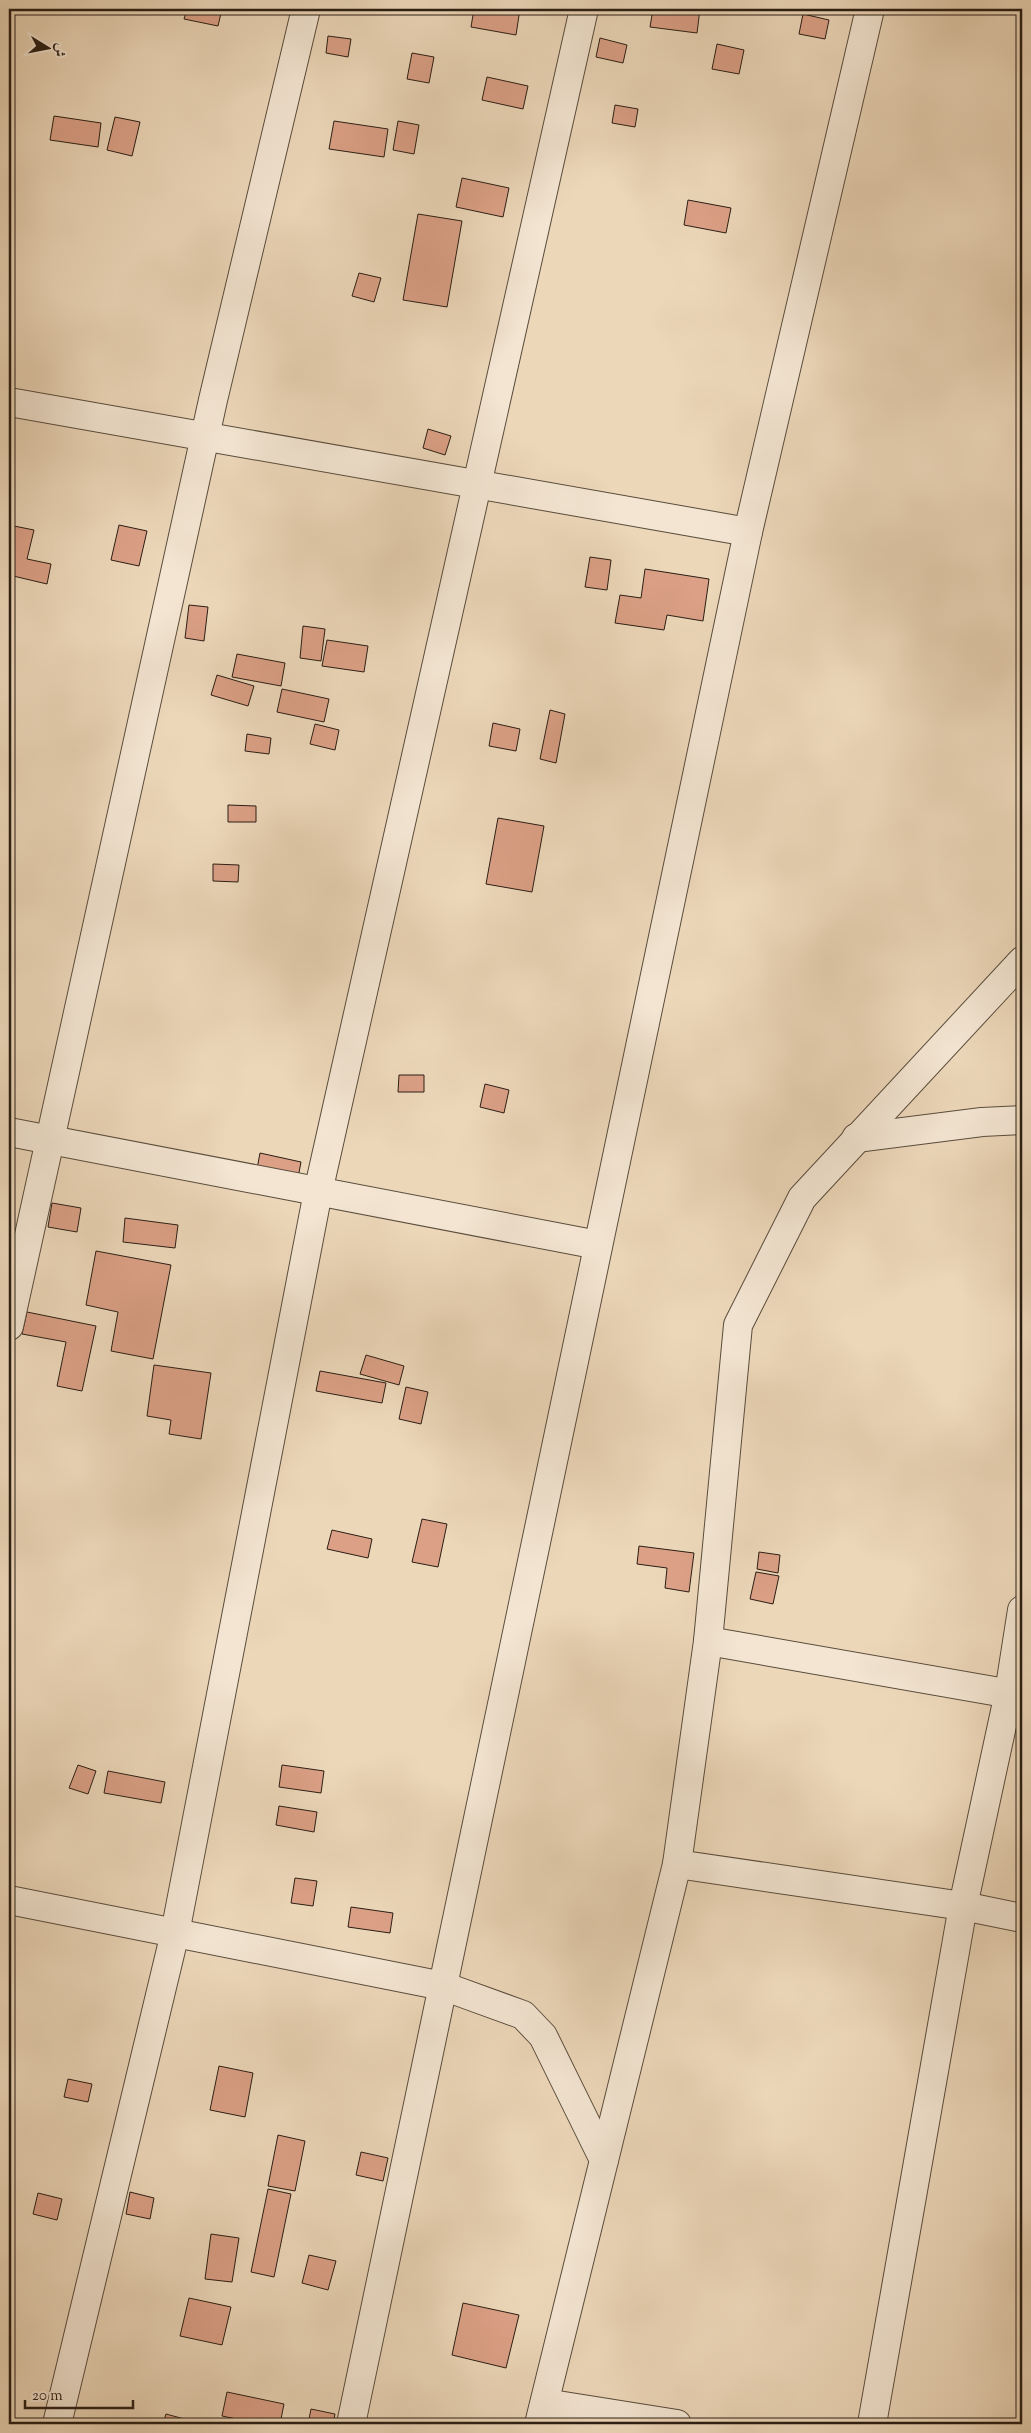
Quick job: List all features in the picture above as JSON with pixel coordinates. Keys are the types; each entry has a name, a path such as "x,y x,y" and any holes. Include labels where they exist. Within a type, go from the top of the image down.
{"street":[{"path":"9,1326 205,437 306,9"},
{"path":"57,2424 175,1933 318,1192 584,9"},
{"path":"351,2424 748,532 870,9"},
{"path":"9,402 748,532"},
{"path":"677,2424 542,2413 676,1864 708,1641 738,1325 802,1198 1022,961"},
{"path":"856,1138 982,1122 1022,1120"},
{"path":"9,1132 598,1245"},
{"path":"872,2424 963,1906 1016,1695 1022,1610"},
{"path":"708,1641 1016,1695"},
{"path":"676,1864 963,1906 1022,1918"},
{"path":"9,1900 443,1986 523,2015 543,2036 604,2160"}],"building":[{"path":"187,9 222,9 218,26 184,19"},
{"path":"474,9 520,9 516,35 471,27"},
{"path":"653,9 700,9 697,33 650,27"},
{"path":"803,14 829,20 825,39 799,34"},
{"path":"328,36 351,39 348,57 326,53"},
{"path":"600,38 627,45 623,63 596,57"},
{"path":"717,44 744,50 739,74 712,69"},
{"path":"412,53 434,57 429,83 407,79"},
{"path":"487,77 528,86 523,109 482,100"},
{"path":"615,105 638,109 635,127 612,123"},
{"path":"54,116 101,123 98,147 50,140"},
{"path":"115,117 140,122 132,156 107,150"},
{"path":"334,121 388,129 384,157 329,149"},
{"path":"398,121 419,125 414,154 393,150"},
{"path":"462,178 509,188 503,217 456,207"},
{"path":"688,200 731,208 726,233 684,225"},
{"path":"418,214 462,221 447,307 403,300"},
{"path":"359,273 381,278 374,302 352,296"},
{"path":"428,429 451,436 445,455 423,448"},
{"path":"9,525 34,530 27,559 51,564 47,584 9,575"},
{"path":"119,525 147,531 139,566 111,560"},
{"path":"590,557 611,560 607,590 585,587"},
{"path":"645,569 709,579 703,621 667,615 664,630 615,623 620,595 641,598"},
{"path":"189,605 208,607 204,641 185,638"},
{"path":"303,626 325,629 321,661 300,658"},
{"path":"327,640 368,646 364,672 322,666"},
{"path":"237,654 285,663 281,686 232,677"},
{"path":"217,675 254,686 248,706 211,695"},
{"path":"282,689 329,699 324,722 277,712"},
{"path":"550,710 565,714 556,763 540,759"},
{"path":"493,723 520,729 516,751 489,746"},
{"path":"315,724 339,730 335,750 310,744"},
{"path":"247,734 271,738 269,754 245,751"},
{"path":"228,805 256,806 256,822 228,822"},
{"path":"498,818 544,826 532,892 486,884"},
{"path":"213,864 239,865 238,882 213,881"},
{"path":"399,1075 424,1075 424,1092 398,1092"},
{"path":"485,1084 509,1090 504,1113 480,1107"},
{"path":"260,1153 301,1162 297,1183 256,1174"},
{"path":"52,1203 81,1208 77,1232 48,1227"},
{"path":"125,1218 178,1225 175,1248 123,1242"},
{"path":"96,1251 171,1265 153,1359 111,1351 118,1312 86,1305"},
{"path":"27,1312 96,1326 82,1391 57,1386 66,1342 22,1334"},
{"path":"366,1355 404,1366 399,1385 360,1374"},
{"path":"154,1365 211,1373 201,1439 169,1434 171,1420 147,1416"},
{"path":"320,1371 386,1383 382,1403 316,1391"},
{"path":"406,1387 428,1392 421,1424 399,1419"},
{"path":"422,1519 447,1524 438,1567 412,1562"},
{"path":"332,1530 372,1539 368,1558 327,1549"},
{"path":"639,1546 694,1553 689,1592 665,1588 667,1568 637,1564"},
{"path":"759,1552 780,1555 778,1573 757,1569"},
{"path":"756,1572 779,1576 773,1604 750,1599"},
{"path":"78,1765 96,1771 88,1794 69,1788"},
{"path":"282,1765 324,1771 321,1793 279,1787"},
{"path":"108,1771 165,1782 161,1803 104,1793"},
{"path":"279,1806 317,1812 314,1832 276,1825"},
{"path":"295,1878 317,1881 313,1906 291,1903"},
{"path":"351,1907 393,1913 390,1933 348,1927"},
{"path":"219,2066 253,2073 245,2117 210,2110"},
{"path":"68,2079 92,2084 88,2102 64,2097"},
{"path":"278,2135 305,2141 295,2191 268,2186"},
{"path":"361,2152 388,2158 383,2181 356,2175"},
{"path":"268,2189 291,2194 274,2277 251,2272"},
{"path":"130,2192 154,2198 150,2219 126,2214"},
{"path":"38,2193 62,2199 57,2220 33,2214"},
{"path":"211,2234 239,2238 232,2282 205,2279"},
{"path":"309,2255 336,2261 328,2290 302,2283"},
{"path":"189,2298 231,2307 222,2345 180,2336"},
{"path":"463,2303 519,2315 506,2368 452,2355"},
{"path":"227,2392 284,2404 280,2424 261,2424 222,2416"},
{"path":"311,2409 335,2414 333,2424 308,2424"},
{"path":"166,2414 188,2420 187,2424 163,2424"}]}
